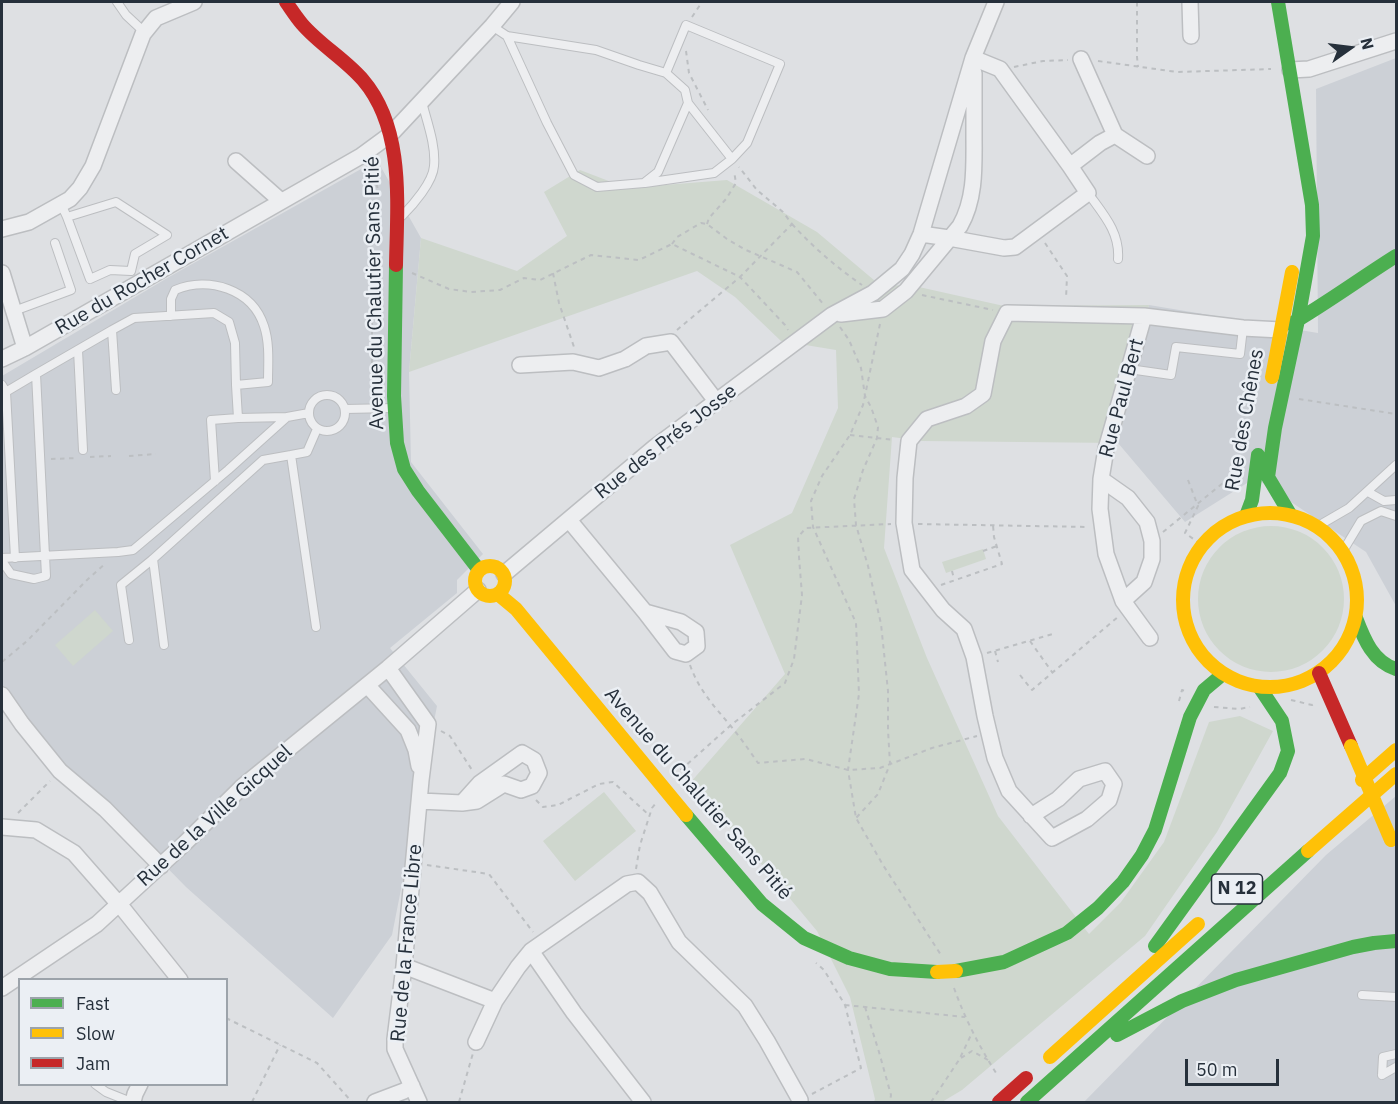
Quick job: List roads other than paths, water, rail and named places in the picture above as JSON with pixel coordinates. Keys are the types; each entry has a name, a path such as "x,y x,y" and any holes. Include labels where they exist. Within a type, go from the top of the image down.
{"main road":[{"name":"Avenue du Chalutier Sans Pitié","path":"286,2 303,25 363,80 381,106 391,134 395,165 397,222 394,336 396,443 404,469 418,491 479,570"},
{"name":"Rue des Chênes","path":"1246,516 1252,500 1258,453 1273,394 1298,320 1306,287 1313,236 1312,205 1278,2"},
{"name":"Rue des Chênes","path":"1290,514 1268,477 1278,414 1273,394 1281,330 1306,287 1299,233 1305,167"},
{"path":"1298,320 1329,302 1396,256"},
{"name":"Rue des Chênes","path":"1295,259 1306,287"},
{"path":"1306,287 1338,286 1363,277"},
{"name":"Rue des Chênes","path":"1281,330 1298,320"},
{"path":"1278,414 1276,399 1287,338 1281,330"},
{"path":"1260,513 1290,514 1318,526 1332,537 1343,551 1353,572 1358,595 1356,618 1349,640 1336,658 1319,673 1301,683 1281,688 1260,688 1240,683 1223,674 1204,658 1191,638 1184,614 1183,590 1189,566 1202,545 1222,527 1246,516 1260,513"},
{"path":"492,566 504,573 506,583 498,594 490,596 478,590 475,578 479,570 492,566"},
{"name":"Avenue du Chalutier Sans Pitié","path":"498,594 516,609 762,904 804,938 849,958 890,969 938,972 1004,962 1067,933 1098,908 1123,882 1143,855 1155,830 1190,717 1204,690 1223,674"},
{"path":"1356,618 1366,642 1380,661 1396,669"},
{"path":"1319,673 1394,846"},
{"path":"1079,1030 1102,997 1146,957 1163,936 1280,772 1288,751 1282,721 1260,688"},
{"path":"1354,787 1396,750"},
{"name":"N 12","path":"1028,1101 1251,901 1396,775"},
{"name":"N 12","path":"999,1102 1207,916"},
{"path":"1082,1053 1191,997 1230,982 1351,948 1396,941"}],"street":[{"path":"2,230 64,210 93,166 143,34 156,18 194,2"},
{"name":"Rue du Rocher Cornet","path":"2,359 26,348 361,156 391,134 512,2"},
{"name":"Rue des Prés Josse","path":"504,573 655,447 832,315 873,293 902,269 921,234 973,58 996,2"},
{"path":"1190,2 1191,36"},
{"path":"1290,70 1309,69 1396,41"},
{"path":"921,234 1009,248 1020,244 1088,193 1000,69 973,58"},
{"name":"Rue des Prés Josse","path":"832,315 883,309 906,291 965,218 972,191 974,170 973,58"},
{"path":"1081,59 1115,135 1147,156"},
{"path":"381,106 418,106"},
{"path":"1070,166 1100,143 1115,135"},
{"path":"236,161 281,201"},
{"path":"2,273 26,348"},
{"path":"1031,816 1058,799 1078,779 1105,771 1114,784 1109,800 1087,819 1052,838 1031,816 1009,791 995,758 974,657 964,629 943,610 912,570 904,524 909,441 927,419 966,406 983,394 993,341 1007,313 1144,316 1243,328 1281,330"},
{"name":"Rue Paul Bert","path":"1144,316 1106,449 1101,479 1100,509 1106,554 1125,605 1150,638"},
{"path":"520,365 573,362 598,368 625,359 646,346 671,342 716,402"},
{"name":"Rue Paul Bert","path":"1101,479 1128,498 1147,522 1152,541 1152,559 1144,582 1125,605"},
{"path":"569,520 675,651 686,654 697,646 696,632 681,622 645,612"},
{"name":"Rue de la Ville Gicquel","path":"2,988 97,924 161,866 243,786 388,668 478,590"},
{"name":"Rue de la France Libre","path":"388,668 428,724 395,1039 395,1048 419,1102"},
{"name":"Rue de la France Libre","path":"367,685 408,730 416,750 421,780"},
{"path":"2,695 60,771 105,809 161,866"},
{"path":"420,801 462,802 477,801 504,784 520,790 532,786 539,773 534,760 522,753 480,783 462,802"},
{"path":"3,827 36,830 74,853 119,904 178,978"},
{"path":"476,1042 495,1001 518,967 536,947 627,884 638,882 650,893 679,942 745,1006 800,1101"},
{"path":"536,947 574,1013 642,1102"},
{"path":"404,966 495,1001"},
{"path":"132,1102 139,1086"},
{"path":"375,1102 412,1086"}],"lane":[{"path":"117,2 143,34"},
{"path":"507,36 574,175 597,187 714,173 747,143 780,64 686,25 666,73"},
{"path":"492,26 507,36 596,50 666,73 685,90 688,103 732,159"},
{"path":"644,183 658,172 688,103"},
{"path":"397,222 420,197 434,169 434,152 418,106"},
{"path":"1088,193 1111,225 1119,248 1118,259"},
{"path":"116,202 167,235 135,254 131,271 110,270 90,279 64,210 116,202"},
{"path":"14,311 70,290 55,243"},
{"path":"171,316 171,300 175,290 186,285 223,286 243,297 256,310 264,326 268,351 268,382 236,385"},
{"path":"15,558 3,390 36,374 134,318 214,314 229,322 235,343 238,418"},
{"path":"1129,369 1171,375 1176,347 1240,354 1243,328"},
{"path":"112,330 116,390"},
{"path":"78,350 82,450"},
{"path":"36,374 40,460 45,556 46,576 34,579 11,574 2,560 15,558 45,556 118,552 133,550 215,482 287,417"},
{"path":"323,395 336,397 345,409 344,419 335,429 327,432 317,429 312,424 309,413 312,402 316,398 323,395"},
{"path":"345,409 395,408"},
{"path":"215,482 212,420 287,417 309,413"},
{"path":"129,640 121,585 263,460 307,452 317,429"},
{"path":"291,455 316,627"},
{"path":"1318,526 1349,508 1396,465"},
{"path":"1368,492 1384,501 1396,500"},
{"path":"1343,551 1361,521 1381,511 1396,516"},
{"path":"153,559 164,645"},
{"path":"1362,994 1396,998"},
{"path":"1396,1054 1383,1057 1382,1075 1396,1067"},
{"path":"98,1086 106,1092 132,1102"}]}
